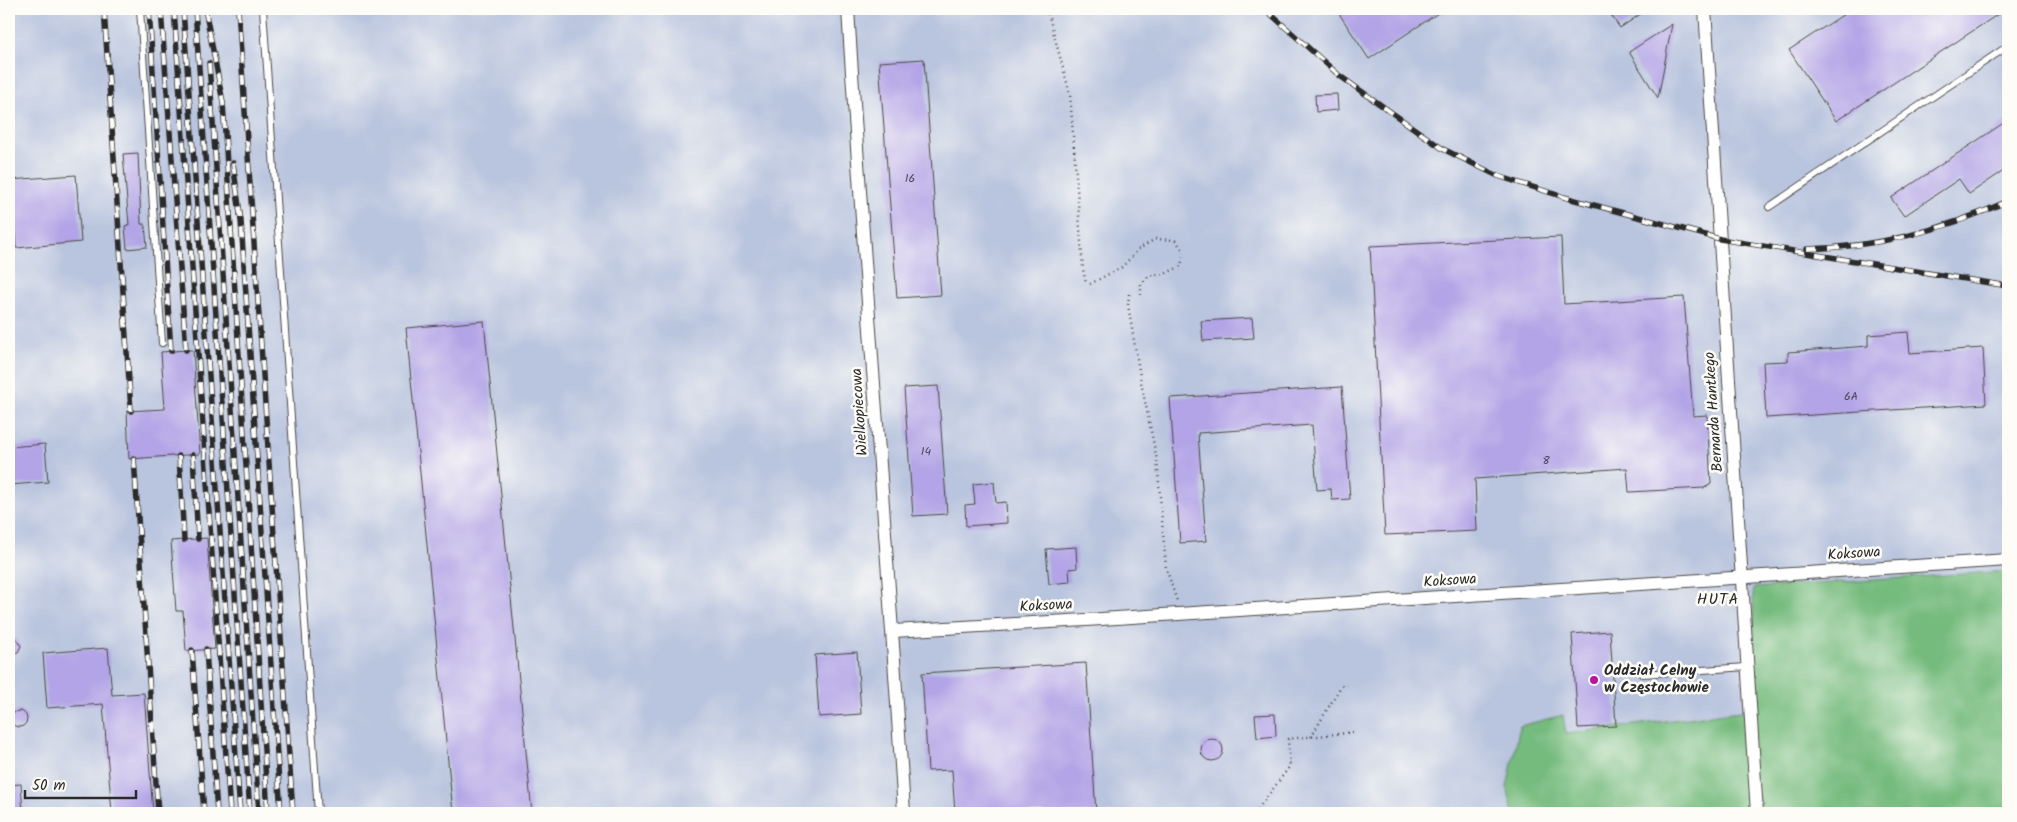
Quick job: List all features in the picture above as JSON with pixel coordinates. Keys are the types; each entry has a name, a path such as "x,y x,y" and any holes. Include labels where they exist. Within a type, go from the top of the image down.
{"street":[{"name":"Wielkopiecowa","path":"848,9 859,200 893,631 904,813"},
{"name":"Bernarda Hantkego","path":"1705,9 1756,813"},
{"name":"Koksowa","path":"893,631 2008,560"}],"lane":[{"path":"140,9 162,344"},
{"path":"263,9 318,813"},
{"path":"1769,207 2008,46"},
{"path":"1642,674 1747,667"}],"path":[{"path":"1047,9 1070,94 1083,269 1088,284 1122,267 1139,249 1155,239 1175,240 1184,251 1181,266 1165,274 1149,276 1141,284 1141,294"},
{"path":"1129,294 1128,305 1157,460 1166,568 1182,614"},
{"path":"1311,737 1341,686 1347,685"},
{"path":"1255,813 1290,766 1288,739 1356,732"}],"shaded area":[{"path":"9,9 2008,9 2008,813 9,813"}],"green space":[{"path":"2008,571 2008,813 1513,813 1507,787 1520,726 1563,715 1566,734 1756,709 1753,588"}],"building":[{"path":"1336,9 1444,9 1369,59"},
{"path":"1607,9 1648,9 1620,28"},
{"path":"1852,9 2006,9 1836,121 1789,50"},
{"path":"1672,24 1658,98 1629,52"},
{"path":"924,59 941,295 897,298 879,62"},
{"path":"1337,94 1338,110 1316,112 1315,95"},
{"path":"2008,120 2008,168 1969,194 1959,179 1904,216 1891,198"},
{"path":"138,153 141,224 145,224 147,247 127,249 125,226 129,225 123,154"},
{"path":"76,175 81,242 16,248 10,180"},
{"path":"1561,237 1564,304 1684,297 1693,416 1707,415 1711,484 1704,488 1629,492 1627,468 1475,479 1477,531 1385,535 1370,246"},
{"path":"1252,318 1254,338 1203,341 1201,321"},
{"path":"484,321 532,813 453,813 406,328"},
{"path":"1908,332 1910,353 1983,348 1986,404 1766,418 1763,362 1788,361 1788,352 1868,346 1868,335"},
{"path":"193,350 200,454 129,459 127,411 165,409 161,352"},
{"path":"938,386 947,514 913,516 904,388"},
{"path":"1342,387 1350,499 1332,500 1331,489 1317,490 1312,425 1198,433 1206,541 1180,543 1170,398"},
{"path":"45,444 48,482 9,485 9,447"},
{"path":"994,482 996,503 1006,502 1007,523 966,526 965,505 975,504 973,484"},
{"path":"207,538 215,649 186,651 183,611 176,611 171,541"},
{"path":"1076,547 1077,568 1069,569 1070,582 1049,584 1046,549"},
{"name":"Oddział Celny w Częstochowie","path":"1610,631 1616,726 1578,728 1572,634"},
{"path":"9,635 18,640 21,646 18,652 9,655"},
{"path":"108,648 112,695 144,693 153,813 112,813 103,704 47,708 43,653"},
{"path":"857,652 861,714 819,717 815,655"},
{"path":"1086,663 1096,813 955,813 952,770 928,771 922,673"},
{"path":"19,711 25,713 27,719 25,725 19,727 13,725 11,719 13,713"},
{"path":"1275,714 1276,736 1257,738 1255,715"},
{"path":"1208,739 1216,739 1223,746 1223,754 1216,761 1208,761 1201,754 1201,746"},
{"path":"21,784 23,813 9,813 9,785"}],"railway":[{"path":"104,9 131,411"},
{"path":"149,9 171,351"},
{"path":"161,9 186,350"},
{"path":"174,9 230,813"},
{"path":"183,9 240,813"},
{"path":"195,9 250,813"},
{"path":"205,9 223,102 268,813"},
{"path":"238,9 293,813"},
{"path":"1265,9 1340,76 1443,149 1498,176 1564,197 1720,239 2008,286"},
{"path":"209,63 259,813"},
{"path":"233,163 241,221 281,813"},
{"path":"1807,249 1833,248 1885,241 1960,220 2008,201"},
{"path":"193,455 198,539"},
{"path":"179,456 184,540"},
{"path":"134,458 158,813"},
{"path":"206,649 217,813"},
{"path":"192,650 204,813"}],"place":[{"name":"Oddział Celny w Częstochowie","path":"1594,680"}],"district":[{"name":"HUTA","path":"1718,599"}]}
